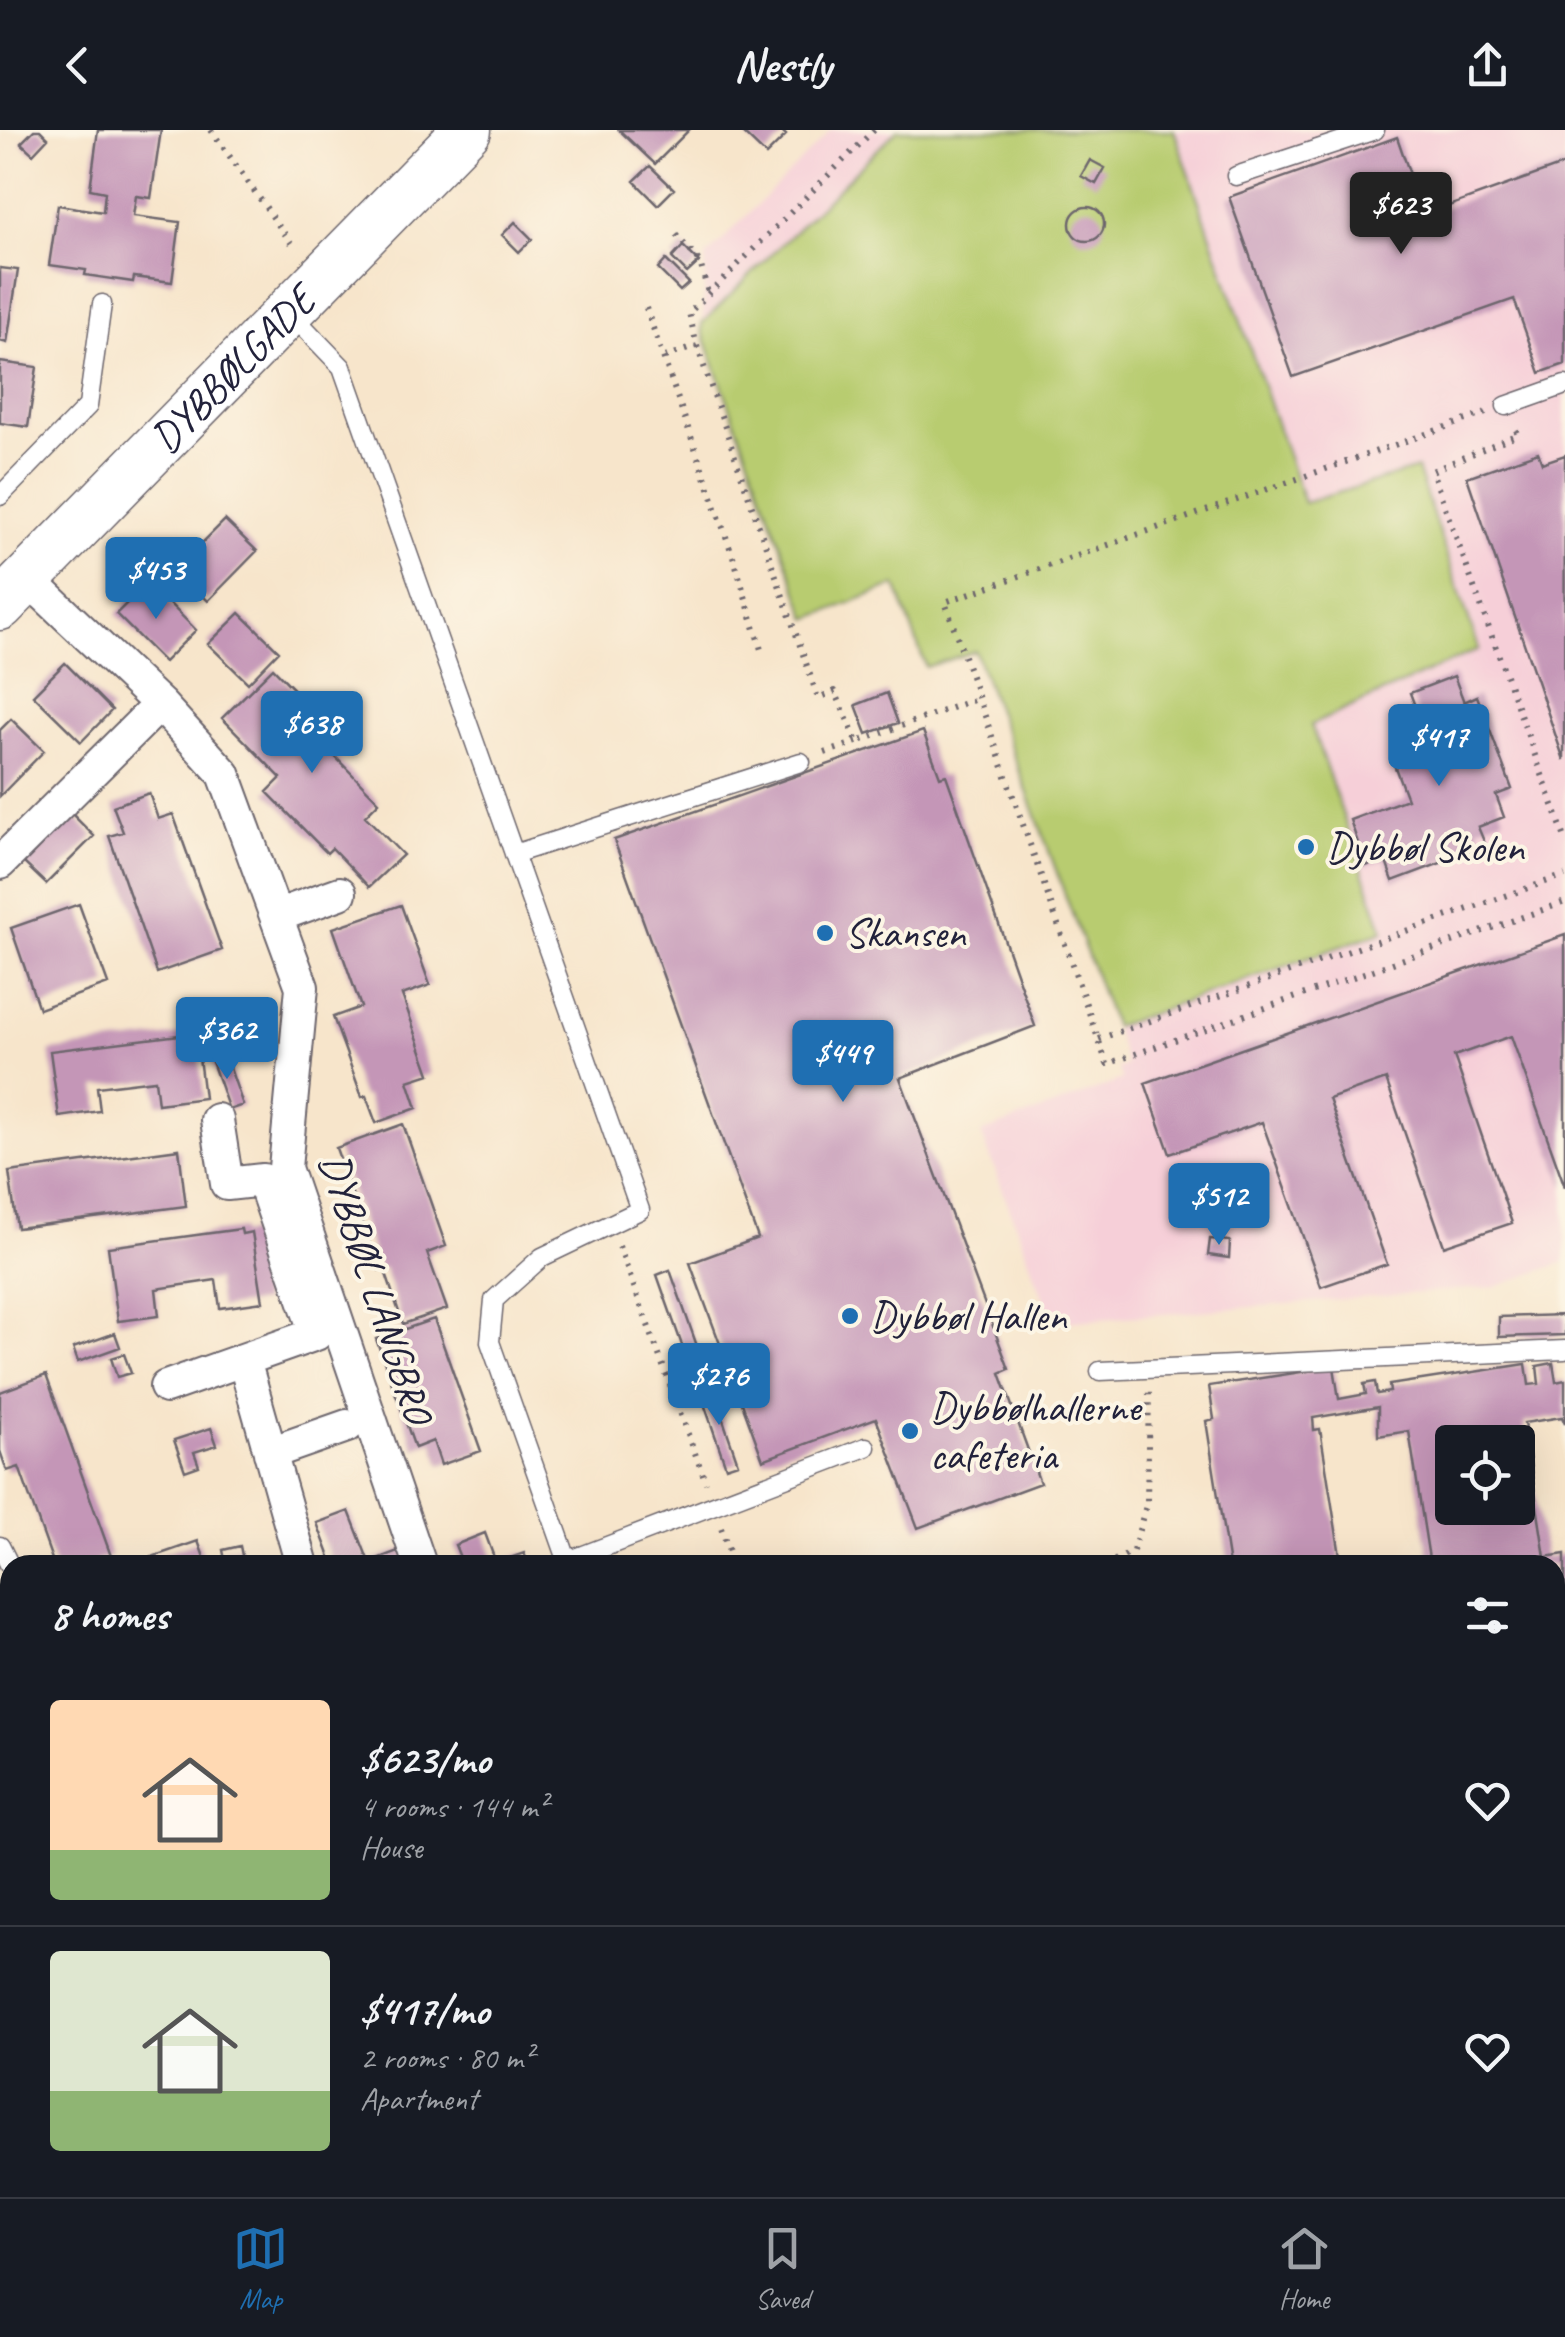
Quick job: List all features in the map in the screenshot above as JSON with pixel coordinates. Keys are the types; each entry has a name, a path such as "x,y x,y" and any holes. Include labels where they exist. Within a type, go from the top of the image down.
{"street":[{"name":"DYBBØLGADE","path":"9,587 467,130"},
{"name":"DYBBØL LANGBRO","path":"9,587 160,704 224,774 302,987 285,1168 417,1555"},
{"path":"0,862 160,704"},
{"path":"276,916 340,893"},
{"path":"166,1386 316,1334 263,1180 227,1184 216,1120"},
{"path":"244,1360 299,1555"},
{"path":"270,1453 347,1426"}],"lane":[{"path":"1236,176 1376,130"},
{"path":"304,296 342,368 640,1210 542,1257 494,1300 490,1342 565,1555"},
{"path":"0,496 88,406 102,304"},
{"path":"1506,406 1565,386"},
{"path":"514,854 800,762"},
{"path":"1100,1371 1565,1350"},
{"path":"588,1555 866,1448"}],"path":[{"path":"211,130 304,296"},
{"path":"874,130 689,314 818,698 835,691 857,742 979,698"},
{"path":"676,235 700,262 708,295"},
{"path":"646,308 762,652"},
{"path":"664,357 697,346"},
{"path":"1565,838 1432,471 1518,434 1506,406 945,602 1107,1064 1565,902"},
{"path":"1100,1039 1565,875"},
{"path":"612,1225 731,1555"},
{"path":"1124,1555 1133,1550 1147,1502 1149,1368"}],"shaded area":[{"name":"Dybbøl Skolen","path":"831,130 1565,130 1565,1262 1495,1287 1053,1323 981,1133 1122,1080 1118,1069 1126,1065 1114,1027 975,651 926,667 896,585 808,619 702,331 706,257"}],"green space":[{"path":"897,130 1174,130 1304,503 1417,469 1479,649 1311,725 1384,931 1114,1027 975,651 926,667 896,585 808,619 702,323"}],"building":[{"path":"34,130 48,138 33,154 21,143"},
{"path":"98,130 161,130 151,198 136,196 133,216 180,222 172,282 134,277 133,282 49,265 58,205 103,212 105,192 90,189"},
{"path":"619,130 689,130 655,164"},
{"path":"740,130 781,130 786,135 766,155"},
{"path":"1397,137 1424,215 1565,164 1565,364 1540,373 1514,299 1293,377 1229,197"},
{"path":"1090,160 1105,168 1096,184 1081,176"},
{"path":"650,166 674,189 658,205 634,181"},
{"path":"1087,207 1099,212 1104,224 1099,236 1087,241 1075,236 1070,224 1075,212"},
{"path":"515,222 532,239 519,252 502,235"},
{"path":"683,246 699,262 687,273 672,258"},
{"path":"666,260 689,283 680,291 658,269"},
{"path":"0,268 18,270 7,343 0,341"},
{"path":"0,362 37,367 28,427 0,423"},
{"path":"1538,452 1542,463 1565,455 1564,760 1467,477"},
{"path":"225,520 257,551 208,601 176,569"},
{"path":"148,582 196,630 164,662 116,614"},
{"path":"240,613 279,651 248,683 208,644"},
{"path":"65,663 112,710 81,742 33,695"},
{"path":"273,668 333,729 320,741 379,802 365,816 403,855 369,887 332,848 327,853 267,792 281,778 222,718"},
{"path":"1454,676 1464,702 1477,696 1512,789 1496,795 1504,817 1478,827 1486,846 1393,881 1385,859 1366,866 1350,820 1407,799 1393,762 1431,748 1410,693"},
{"path":"887,693 898,723 867,734 856,705"},
{"path":"11,719 44,751 0,796 0,730"},
{"name":"Skansen","path":"923,731 940,777 946,775 1035,1026 900,1078 1009,1369 1000,1373 1040,1483 918,1528 876,1418 763,1460 690,1263 758,1238 614,840"},
{"path":"149,793 158,819 173,814 222,950 157,973 109,836 123,832 113,806"},
{"path":"72,814 94,836 46,884 24,863"},
{"path":"79,904 108,984 39,1009 11,928"},
{"path":"401,905 430,985 402,995 430,1074 408,1081 417,1108 376,1123 366,1096 362,1097 333,1017 361,1007 333,928"},
{"path":"1565,935 1565,1187 1511,1036 1454,1056 1512,1223 1444,1246 1386,1079 1329,1099 1387,1264 1321,1287 1262,1122 1170,1154 1145,1083"},
{"path":"196,1033 204,1098 158,1104 155,1080 97,1087 100,1111 59,1117 50,1051"},
{"path":"225,1054 243,1105 229,1110 211,1059"},
{"path":"403,1124 446,1246 427,1253 447,1309 403,1324 384,1268 379,1270 336,1148"},
{"path":"179,1149 186,1206 17,1228 9,1172"},
{"path":"241,1229 242,1234 252,1232 263,1302 220,1308 216,1280 156,1289 159,1316 118,1321 108,1247"},
{"path":"1210,1239 1230,1241 1229,1258 1208,1255"},
{"path":"670,1270 697,1346 684,1351 657,1275"},
{"path":"1565,1315 1565,1335 1499,1337 1499,1317"},
{"path":"434,1319 481,1451 441,1465 433,1441 415,1448 376,1339"},
{"path":"115,1333 120,1347 78,1362 73,1348"},
{"path":"124,1354 131,1373 117,1377 111,1358"},
{"path":"1553,1363 1556,1382 1565,1380 1565,1424 1562,1417 1524,1425 1435,1425 1435,1525 1535,1525 1535,1493 1545,1555 1428,1555 1409,1431 1378,1436 1378,1407 1313,1418 1314,1430 1320,1429 1340,1555 1227,1555 1206,1421 1214,1419 1209,1386 1334,1367 1339,1399 1366,1394 1364,1384 1375,1382 1377,1394 1390,1392 1389,1385 1526,1364 1529,1385 1539,1384 1537,1366"},
{"path":"46,1375 111,1555 50,1555 19,1467 7,1471 0,1451 0,1392"},
{"path":"712,1388 738,1463 726,1467 700,1392"},
{"path":"211,1428 217,1445 194,1452 199,1466 185,1471 174,1440"},
{"path":"349,1511 366,1555 329,1555 317,1523"},
{"path":"485,1533 493,1555 459,1555 455,1545"},
{"path":"198,1541 203,1555 158,1555"},
{"path":"240,1546 242,1555 224,1555 223,1550"}],"place":[{"name":"Dybbøl Skolen","path":"1306,847"},
{"name":"Skansen","path":"825,933"},
{"name":"Dybbøl Hallen","path":"850,1316"},
{"name":"Dybbølhallerne cafeteria","path":"910,1431"}]}
